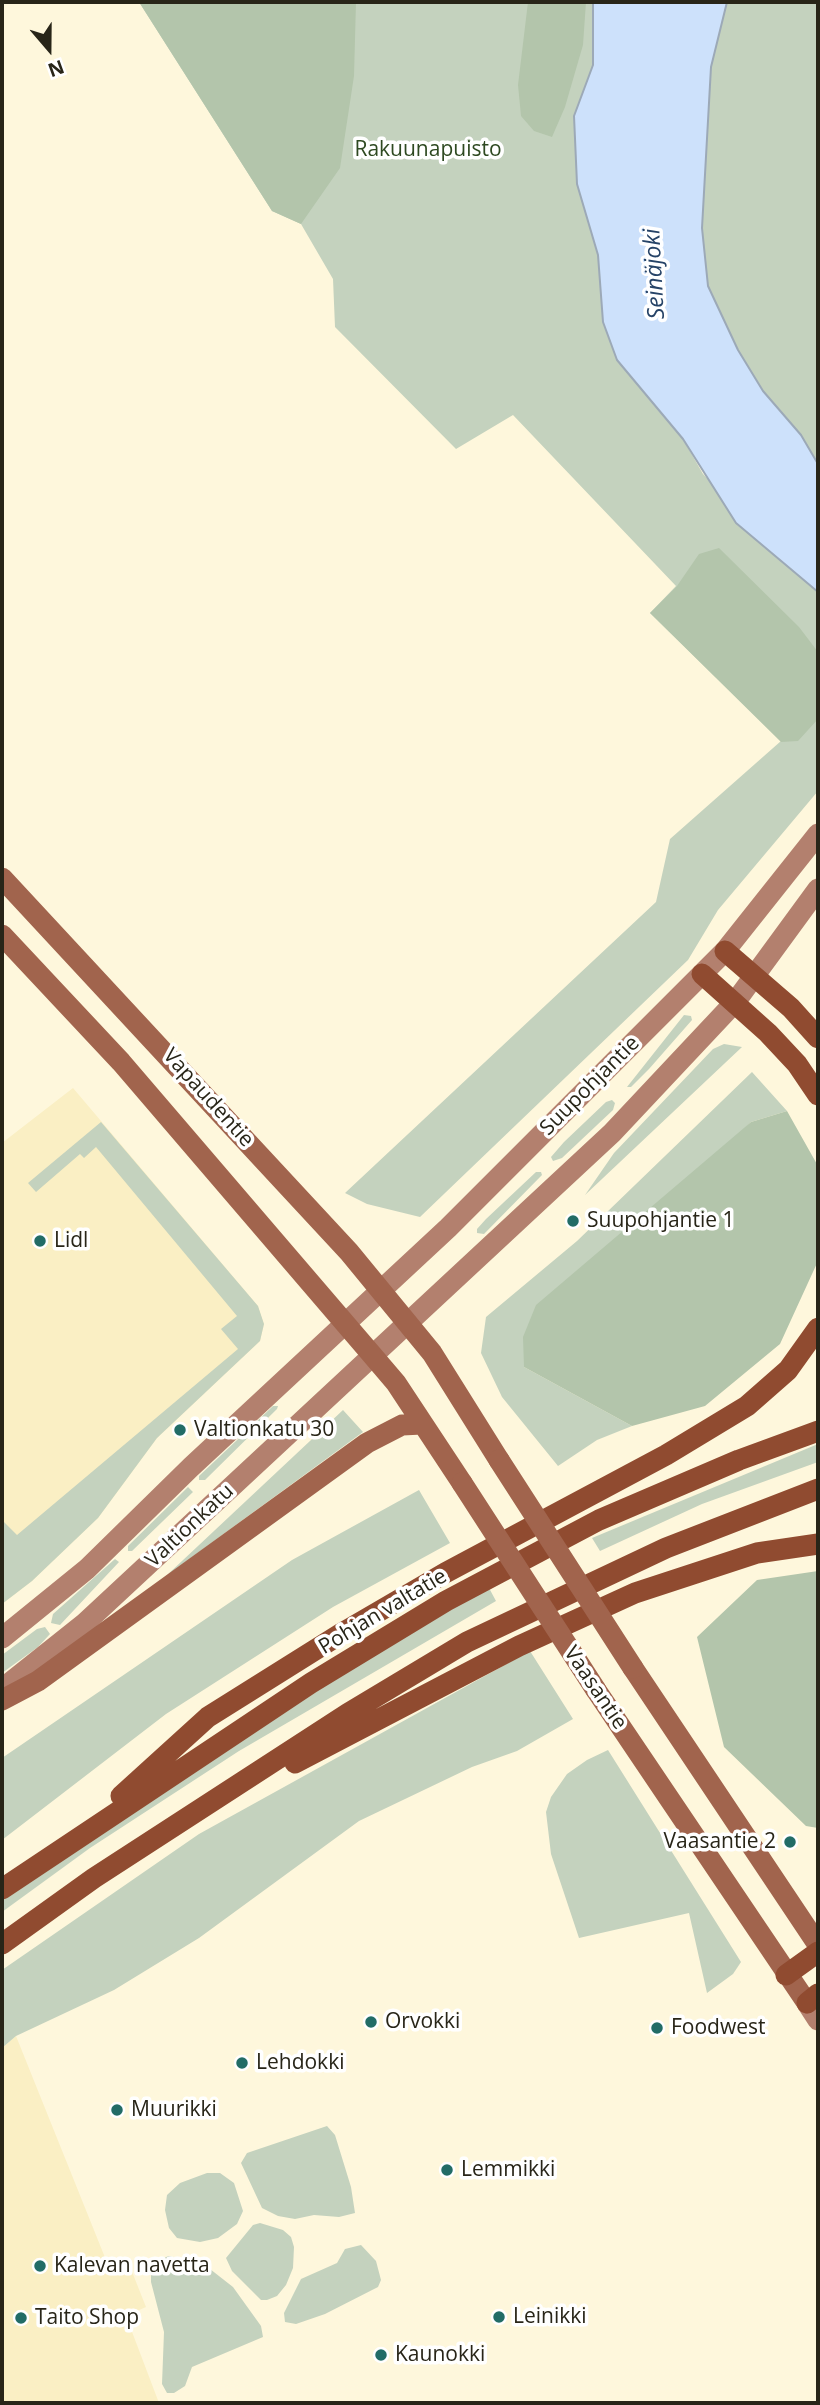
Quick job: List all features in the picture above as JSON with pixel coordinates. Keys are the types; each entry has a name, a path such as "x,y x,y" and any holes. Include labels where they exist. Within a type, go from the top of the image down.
{"highway":[{"path":"725,951 756,976 818,1038"},
{"path":"702,974 736,1001 797,1064 818,1094"},
{"path":"68,1844 208,1717 445,1573 666,1455 747,1406 788,1370 818,1328"},
{"name":"Pohjan valtatie","path":"2,1889 311,1683 446,1601 599,1520 739,1460 818,1431"},
{"path":"2,1944 94,1878 347,1714 467,1642 666,1548 818,1489"},
{"path":"191,1817 519,1646 635,1593 757,1553 818,1544"},
{"path":"786,1975 818,1952"}],"main road":[{"name":"Suupohjantie","path":"345,1323 448,1228 725,951 818,834"},
{"name":"Vapaudentie","path":"2,878 171,1058 381,1290 408,1324"},
{"path":"373,1356 612,1133 736,1001 818,889"},
{"name":"Vapaudentie","path":"2,935 121,1062 373,1356"},
{"name":"Valtionkatu","path":"2,1638 88,1569 191,1466 345,1323"},
{"name":"Vaasantie","path":"408,1324 432,1353 633,1668 818,1945"},
{"name":"Valtionkatu","path":"2,1689 85,1623 373,1356"},
{"name":"Vaasantie","path":"373,1356 462,1483 786,1975 814,2006"},
{"path":"2,1700 60,1666 368,1443 402,1425 422,1424"}],"shaded area":[{"path":"73,1088 258,1306 264,1324 260,1341 157,1438 98,1518 32,1581 2,1604 2,1143"},
{"name":"Kalevan navetta","path":"16,2036 108,2265 127,2259 146,2307 126,2316 159,2403 2,2403 2,2048"}],"green space":[{"name":"Rakuunapuisto","path":"139,2 593,2 593,65 574,116 577,184 598,255 603,322 617,360 683,439 703,474 818,592 818,791 718,910 688,960 420,1217 367,1204 345,1193 656,902 670,839 781,741 650,613 676,586 513,415 456,449 335,327 333,279 301,224 272,211"},
{"path":"139,2 356,2 354,76 340,168 301,224 272,211"},
{"path":"528,2 586,2 583,45 565,107 552,137 534,131 521,116 518,85"},
{"path":"727,2 818,2 818,464 801,435 763,391 738,350 708,286 702,228 711,67"},
{"path":"719,548 799,627 818,652 818,719 798,741 781,742 650,613 677,586 699,554"},
{"path":"684,1015 691,1016 692,1020 649,1069 631,1087 627,1087"},
{"path":"724,1044 742,1047 585,1195 614,1153 713,1049"},
{"path":"752,1072 787,1111 751,1122 524,1367 632,1426 597,1440 558,1466 502,1397 481,1353 486,1317 577,1241"},
{"path":"612,1100 615,1103 613,1110 562,1158 553,1161 551,1157 564,1142 606,1102"},
{"path":"787,1111 818,1166 818,1261 780,1344 705,1406 632,1426 524,1367 523,1337 536,1305 751,1122"},
{"path":"101,1122 258,1306 264,1324 260,1341 157,1438 98,1518 32,1581 2,1604 2,1520 17,1535 238,1349 221,1329 237,1316 96,1147 84,1158 80,1154 36,1192 28,1183"},
{"path":"536,1172 541,1172 542,1175 484,1234 477,1233 477,1229 486,1219"},
{"path":"273,1406 278,1406 277,1409 205,1480 199,1480 199,1476"},
{"path":"343,1410 363,1432 166,1576"},
{"path":"818,1444 818,1462 702,1504 600,1551 592,1538"},
{"path":"188,1487 193,1492 132,1551 128,1551 128,1546"},
{"path":"419,1490 450,1543 333,1607 166,1714 2,1840 2,1758 292,1560"},
{"path":"115,1559 119,1562 60,1625 51,1623 53,1614"},
{"path":"818,1571 818,1828 806,1826 724,1747 697,1637 757,1580"},
{"path":"489,1588 496,1601 239,1751 90,1848 2,1912 2,1901 106,1825 349,1666"},
{"path":"45,1627 50,1634 38,1647 2,1673 2,1655 37,1629"},
{"path":"530,1651 573,1719 517,1751 472,1767 359,1821 199,1938 114,1990 16,2036 2,2048 2,1970 199,1834"},
{"path":"608,1750 741,1962 733,1974 707,1993 689,1913 579,1938 551,1854 546,1812 551,1797 567,1774"},
{"path":"327,2126 335,2135 351,2187 355,2213 339,2217 314,2215 295,2219 278,2216 262,2208 241,2163 247,2153"},
{"path":"207,2173 220,2173 234,2183 243,2211 237,2224 218,2238 200,2242 177,2238 169,2228 165,2210 167,2195 180,2183"},
{"path":"260,2223 283,2230 291,2237 294,2247 293,2268 286,2285 277,2296 267,2300 261,2300 232,2271 226,2258 253,2225"},
{"path":"361,2245 376,2261 381,2280 378,2287 325,2314 296,2324 285,2322 284,2313 301,2279 337,2263 345,2249"},
{"path":"169,2256 210,2269 233,2287 261,2326 263,2337 192,2367 185,2386 174,2393 167,2393 162,2384 164,2332 151,2282 151,2271 158,2260"}],"water":[{"name":"Seinäjoki","path":"593,2 727,2 711,67 702,228 708,286 738,350 763,391 801,435 818,464 818,592 736,523 683,439 617,360 603,322 598,255 577,184 574,116 593,65"}],"place":[{"name":"Suupohjantie 1","path":"573,1221"},
{"name":"Lidl","path":"40,1241"},
{"name":"Valtionkatu 30","path":"180,1430"},
{"name":"Vaasantie 2","path":"790,1842"},
{"name":"Orvokki","path":"371,2022"},
{"name":"Foodwest","path":"657,2028"},
{"name":"Lehdokki","path":"242,2063"},
{"name":"Muurikki","path":"117,2110"},
{"name":"Lemmikki","path":"447,2170"},
{"name":"Kalevan navetta","path":"40,2266"},
{"name":"Leinikki","path":"499,2317"},
{"name":"Taito Shop","path":"21,2318"},
{"name":"Kaunokki","path":"381,2355"}]}
